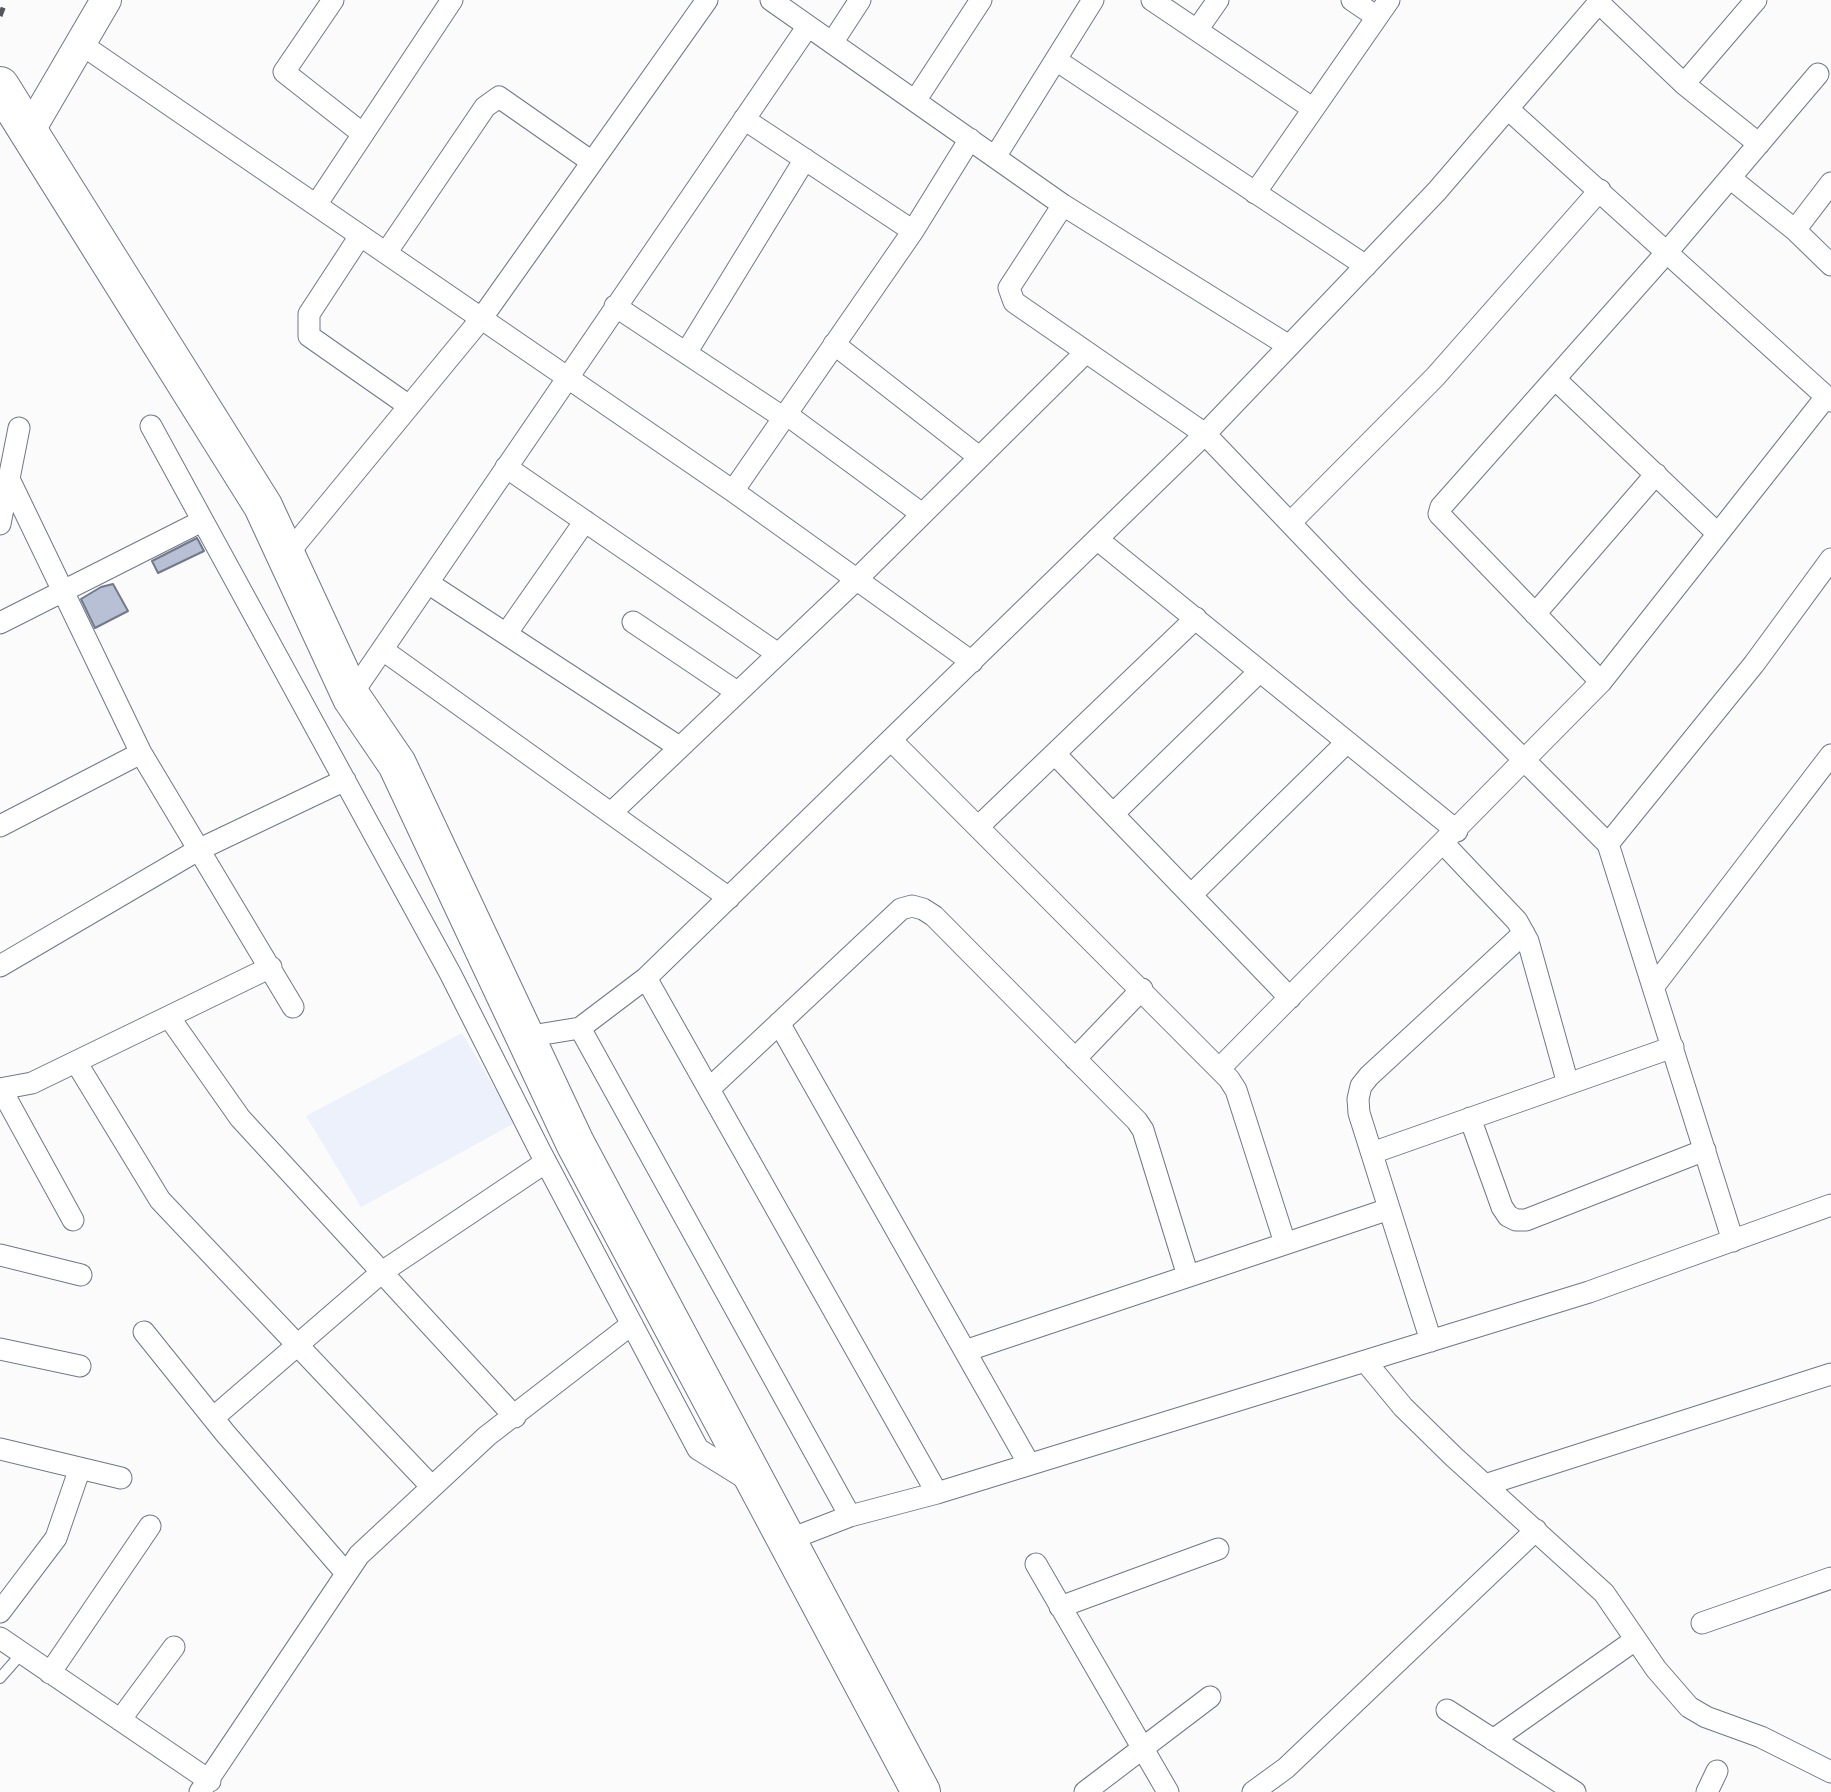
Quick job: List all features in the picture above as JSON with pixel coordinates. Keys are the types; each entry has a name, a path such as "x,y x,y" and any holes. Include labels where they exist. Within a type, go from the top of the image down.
{"highway":[{"path":"0,86 263,506 352,698 397,765 575,1143 921,1792"}],"main road":[{"path":"30,130 106,0"}],"street":[{"path":"333,0 284,72 363,134"},
{"path":"316,205 452,0"},
{"path":"285,557 481,319 707,0"},
{"path":"771,0 1063,205 1289,346"},
{"path":"832,43 860,0"},
{"path":"915,101 981,0"},
{"path":"995,157 1093,0"},
{"path":"1152,0 1312,108"},
{"path":"1197,30 1218,0"},
{"path":"1255,192 1383,8 1352,0"},
{"path":"1684,84 1756,0"},
{"path":"525,1037 580,1028 646,978 1205,434 1437,191 1600,1 1684,84 1759,144"},
{"path":"358,685 808,26"},
{"path":"81,44 733,491 855,581 972,662"},
{"path":"1056,60 1366,266"},
{"path":"1601,682 1439,514 1441,507 1667,252 1818,74"},
{"path":"386,253 485,107 499,97 593,162"},
{"path":"1220,1068 1451,837 1601,682 1829,399 1508,109"},
{"path":"744,119 913,231"},
{"path":"733,491 913,231 970,139"},
{"path":"686,353 805,159"},
{"path":"1730,178 1795,230 1831,265"},
{"path":"1795,230 1831,183"},
{"path":"1291,522 1435,377 1600,190"},
{"path":"1063,205 1009,288 1009,295 1014,302 1205,434 1356,592 1608,844 1733,1241"},
{"path":"360,236 309,314 309,336 409,406"},
{"path":"615,306 785,416 922,514"},
{"path":"834,344 979,457"},
{"path":"611,813 855,581 1086,352"},
{"path":"1555,379 1718,534"},
{"path":"151,426 450,973 698,1449 759,1487"},
{"path":"0,524 19,428"},
{"path":"506,467 778,654"},
{"path":"1535,614 1656,474"},
{"path":"9,479 141,752 293,1007"},
{"path":"0,623 202,521"},
{"path":"506,634 585,522"},
{"path":"1097,539 1347,741 1451,837 1524,933 1568,1084"},
{"path":"1608,844 1754,664 1831,559"},
{"path":"428,583 679,747"},
{"path":"978,827 1196,618"},
{"path":"633,622 737,692"},
{"path":"383,650 729,898"},
{"path":"1113,814 1260,671"},
{"path":"891,740 1220,1068 1236,1090 1285,1243"},
{"path":"1191,895 1347,741"},
{"path":"0,826 141,752"},
{"path":"1055,754 1290,998"},
{"path":"1654,986 1831,755"},
{"path":"0,966 198,850 345,780"},
{"path":"709,1089 901,909 912,906 934,916 1143,1130 1188,1276"},
{"path":"1430,1341 1359,1113 1362,1086 1524,933"},
{"path":"73,1220 0,1089 32,1083 271,967"},
{"path":"646,978 937,1493"},
{"path":"1075,1059 1142,989"},
{"path":"169,1017 226,1101 515,1417"},
{"path":"779,1023 1029,1464"},
{"path":"580,1028 850,1516"},
{"path":"1372,1153 1672,1047"},
{"path":"75,1062 160,1200 432,1487"},
{"path":"1470,1118 1502,1207 1508,1216 1516,1220 1526,1220 1705,1150"},
{"path":"213,1418 382,1272 546,1161"},
{"path":"788,1540 850,1516 937,1493 1589,1292 1831,1205"},
{"path":"965,1351 1389,1209"},
{"path":"0,1255 81,1275"},
{"path":"0,1638 120,1720 205,1786 345,1572 487,1436 632,1324"},
{"path":"144,1332 213,1418 345,1572"},
{"path":"0,1349 80,1366"},
{"path":"1365,1361 1402,1407 1612,1601 1656,1669 1696,1712 1761,1737 1831,1772"},
{"path":"1485,1485 1831,1374"},
{"path":"0,1449 121,1478"},
{"path":"0,1612 56,1538 80,1468"},
{"path":"50,1673 150,1525"},
{"path":"1253,1792 1286,1768 1536,1530"},
{"path":"1060,1607 1217,1549"},
{"path":"1036,1564 1168,1792"},
{"path":"1702,1623 1831,1578"},
{"path":"1493,1740 1635,1640"},
{"path":"120,1720 174,1647"},
{"path":"1085,1792 1210,1697"},
{"path":"1447,1710 1575,1792"},
{"path":"1707,1792 1717,1771"}],"lane":[{"path":"0,1678 22,1653"}],"shaded area":[{"path":"462,1033 515,1123 361,1207 306,1116"}],"building":[{"path":"197,538 204,551 158,573 152,561"},
{"path":"113,584 128,611 95,628 81,599 101,587"}],"railway":[{"path":"0,16 6,0"}]}
